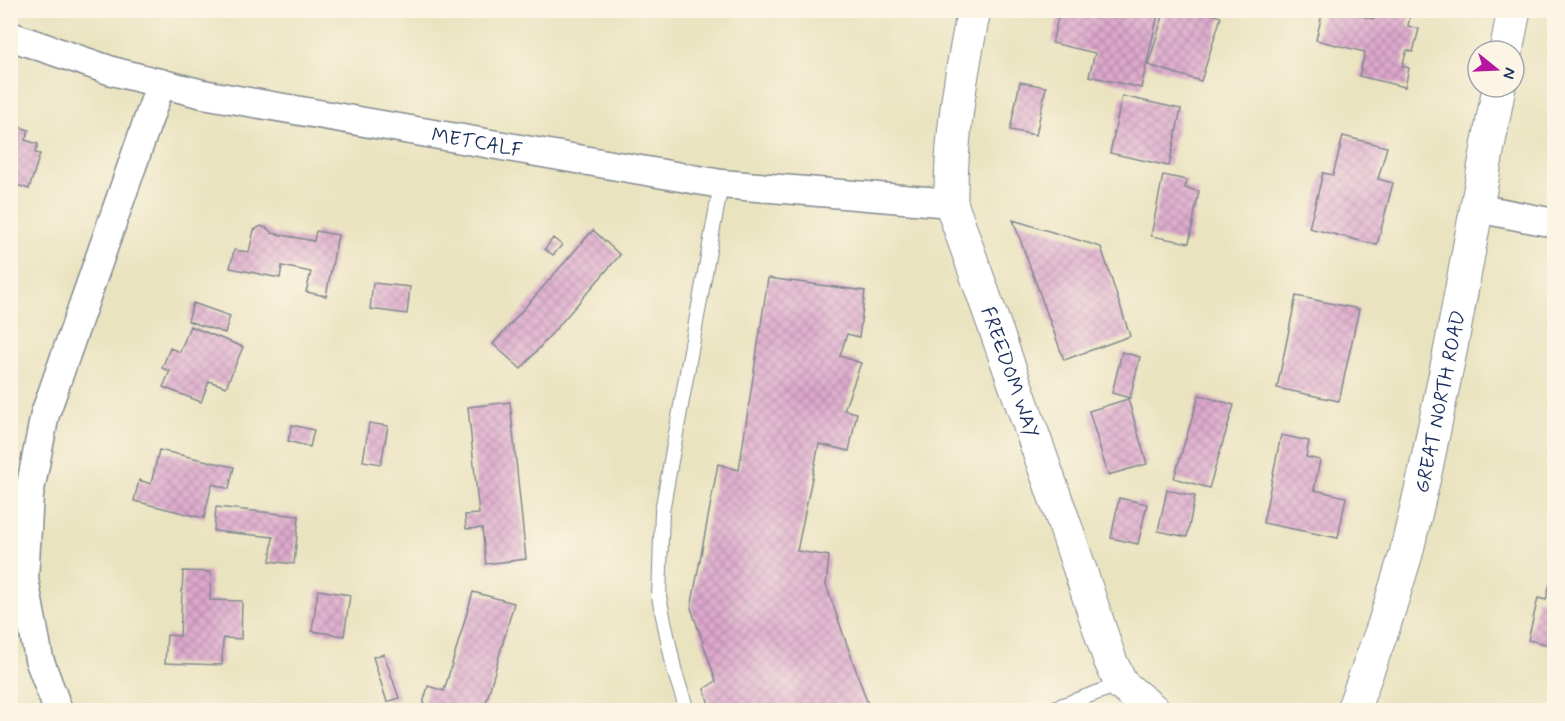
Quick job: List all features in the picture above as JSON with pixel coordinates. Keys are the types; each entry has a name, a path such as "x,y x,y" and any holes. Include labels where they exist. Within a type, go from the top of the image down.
{"main road":[{"name":"FREEDOM WAY","path":"974,10 963,64 956,118 951,164 951,203 1110,660 1121,684 1153,711"},
{"path":"1508,39 1514,10"},
{"name":"GREAT NORTH ROAD","path":"1353,711 1384,625 1409,542 1452,346 1497,99"}],"street":[{"name":"METCALF","path":"10,36 112,71 203,94 721,184 951,203"},
{"path":"58,711 39,659 24,579 29,495 45,414 161,83"},
{"path":"1477,208 1554,224"}],"lane":[{"path":"687,711 675,673 659,597 662,510 721,184"},
{"path":"1049,711 1121,684"}],"building":[{"path":"1060,10 1159,10 1141,88 1089,76 1095,53 1052,43"},
{"path":"1165,10 1201,10 1221,17 1201,81 1148,65"},
{"path":"1323,10 1341,10 1373,19 1375,10 1411,10 1408,26 1419,29 1413,52 1407,50 1402,66 1409,68 1405,87 1359,76 1365,52 1316,40"},
{"path":"1020,82 1046,87 1036,135 1010,130"},
{"path":"1122,96 1181,109 1169,166 1110,153"},
{"path":"10,124 29,130 25,140 38,144 35,153 40,154 29,189 10,183"},
{"path":"1343,136 1387,147 1378,179 1393,183 1377,245 1309,228 1323,173 1333,175"},
{"path":"1163,175 1187,180 1185,188 1199,191 1189,243 1151,236"},
{"path":"1013,220 1101,247 1130,336 1064,360"},
{"path":"261,226 272,233 314,241 316,231 338,235 326,296 306,292 311,272 282,266 280,278 230,268 234,250 249,252 254,230"},
{"path":"593,230 620,255 521,369 493,344"},
{"path":"553,238 562,245 553,255 545,249"},
{"path":"768,278 865,291 859,337 847,334 840,356 861,363 844,410 857,413 849,451 819,444 797,551 829,556 826,585 870,710 711,710 704,689 716,681 691,608 718,464 739,470"},
{"path":"373,283 410,287 407,314 370,309"},
{"path":"1296,296 1359,309 1339,401 1277,388"},
{"path":"193,303 230,316 225,333 188,321"},
{"path":"190,326 243,347 226,387 209,381 201,402 163,387 170,371 162,368 170,348 180,352"},
{"path":"1122,352 1140,357 1130,398 1112,393"},
{"path":"1199,395 1234,405 1209,488 1174,478"},
{"path":"1128,399 1147,464 1108,475 1089,411"},
{"path":"510,402 526,559 486,564 482,528 466,529 465,515 479,514 468,407"},
{"path":"369,423 388,426 381,464 363,461"},
{"path":"292,425 314,430 310,447 288,441"},
{"path":"1281,435 1309,441 1306,457 1320,460 1314,490 1346,497 1338,538 1263,523"},
{"path":"159,450 234,467 229,489 212,484 204,518 134,501 139,480 151,484"},
{"path":"1167,490 1195,496 1187,537 1158,531"},
{"path":"1119,498 1147,504 1138,544 1111,538"},
{"path":"216,507 299,516 294,564 270,561 273,537 214,531"},
{"path":"1554,565 1554,646 1528,640 1538,598 1546,600"},
{"path":"183,571 211,572 210,600 242,601 241,639 223,638 222,665 165,663 167,635 180,636"},
{"path":"318,590 350,595 344,636 312,631"},
{"path":"473,592 514,603 484,710 444,710 423,704 428,686 444,691"},
{"path":"384,654 399,698 387,702 373,657"}]}
